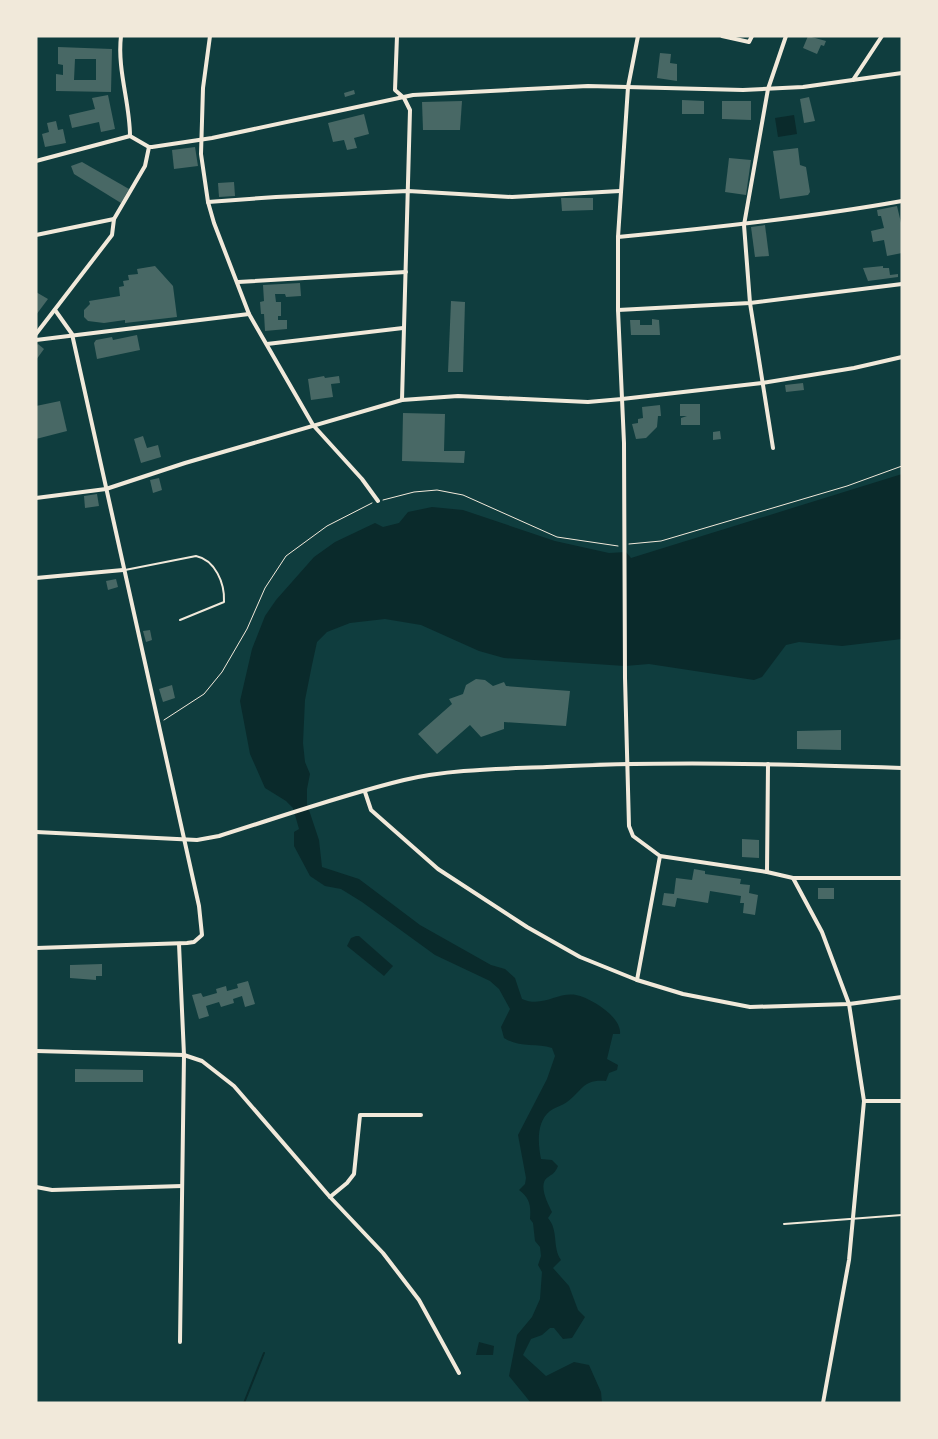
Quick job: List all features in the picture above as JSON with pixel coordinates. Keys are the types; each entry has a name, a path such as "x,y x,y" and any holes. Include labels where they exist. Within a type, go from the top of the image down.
{"street":[{"path":"121,36 122,72 130,118 130,136"},
{"path":"210,36 203,88 201,140 201,154 208,202 249,314 313,424 362,479 378,501"},
{"path":"397,36 395,90 404,98 410,110 402,400"},
{"path":"638,36 628,87 618,237 618,310 627,545 625,678 629,826 633,836 660,856 767,872 793,878 902,878"},
{"path":"722,36 750,42 752,36"},
{"path":"772,448 750,303 744,225 768,89 786,36"},
{"path":"853,80 882,36"},
{"path":"36,162 130,136 149,148 201,140 413,95 535,87 768,89 803,87 902,73"},
{"path":"36,334 112,235 114,219 145,166 149,148"},
{"path":"208,202 276,196 408,191 512,197 620,192"},
{"path":"618,237 744,225 902,201"},
{"path":"36,235 114,219"},
{"path":"238,282 406,272"},
{"path":"618,310 750,303 902,284"},
{"path":"36,948 179,944 194,942 202,935 199,906 185,840 123,570 72,334 55,310"},
{"path":"36,340 72,334 249,314"},
{"path":"267,344 403,328"},
{"path":"36,498 106,489 313,424 402,400 458,396 588,402 762,383 854,368 902,357"},
{"path":"36,578 123,570"},
{"path":"36,832 185,840 220,836 404,780 439,774 628,763 768,764 902,768"},
{"path":"767,872 768,764"},
{"path":"365,792 371,810 438,869 527,927 580,957 637,980 683,994 750,1007 849,1004 902,997"},
{"path":"637,980 660,856"},
{"path":"793,878 822,932 849,1004 864,1101 849,1260 823,1403"},
{"path":"179,944 184,1055 180,1342"},
{"path":"36,1051 184,1055 202,1060 234,1086 330,1197 383,1253 414,1292 459,1373"},
{"path":"864,1101 902,1101"},
{"path":"330,1197 347,1183 354,1174 360,1115 421,1115"},
{"path":"36,1187 52,1190 182,1186"}],"lane":[{"path":"123,570 196,556 206,558 213,565 216,572 224,594 224,602 180,620"},
{"path":"784,1224 902,1215"}],"path":[{"path":"157,722 204,694 222,672 247,629 265,588 286,556 326,526 378,501 437,490 463,495 557,537 610,546 627,545 661,541 847,486 902,466"}],"water":[{"path":"794,115 797,134 778,137 775,118"},
{"path":"902,474 902,639 842,646 799,642 786,645 762,677 754,680 649,664 625,666 504,658 479,651 421,625 385,619 350,623 327,632 317,642 305,700 303,743 305,762 310,774 307,804 319,840 322,867 359,879 420,925 491,965 505,969 515,978 522,999 537,1002 576,995 604,1009 616,1021 619,1028 620,1034 613,1034 607,1059 618,1065 617,1070 609,1073 606,1081 592,1082 584,1086 567,1102 550,1111 542,1121 539,1134 541,1159 552,1160 558,1166 545,1180 543,1188 552,1212 548,1218 553,1228 558,1255 561,1260 553,1268 569,1286 578,1310 585,1317 572,1338 563,1339 554,1328 550,1328 542,1335 531,1339 523,1355 546,1376 574,1362 589,1365 601,1392 602,1403 531,1403 509,1376 517,1335 532,1317 540,1299 542,1272 538,1265 541,1256 540,1247 535,1241 533,1223 530,1219 529,1203 526,1196 519,1190 525,1184 526,1178 518,1135 547,1079 555,1056 552,1048 516,1043 504,1038 501,1027 510,1009 499,989 490,981 435,955 362,902 341,889 325,886 310,876 294,846 294,832 299,829 293,808 286,801 265,788 250,754 240,701 252,649 265,616 276,600 314,557 335,542 375,523 383,527 399,523 408,512 432,507 463,510 555,541 609,553 626,552 631,558"},
{"path":"359,936 393,966 384,976 347,946 351,938"},
{"path":"479,1342 494,1346 493,1355 476,1355"}],"building":[{"path":"808,36 826,41 824,46 821,45 817,54 803,48"},
{"path":"58,47 112,49 111,92 56,91 56,74 63,75 63,65 58,64","holes":["75,59 96,59 96,80 74,80"]},
{"path":"660,53 671,54 670,63 677,64 677,81 657,78"},
{"path":"354,90 355,94 345,97 344,93"},
{"path":"108,95 115,129 101,132 99,122 72,128 69,115 95,109 92,98"},
{"path":"809,97 815,121 804,123 800,99"},
{"path":"682,100 704,101 704,114 682,114"},
{"path":"462,101 460,130 423,130 422,102"},
{"path":"722,101 751,101 751,120 722,119"},
{"path":"364,114 369,134 354,138 357,148 347,150 344,140 333,142 328,123"},
{"path":"56,121 58,130 63,129 66,143 45,147 42,134 49,132 47,123"},
{"path":"195,147 198,166 174,169 172,150"},
{"path":"798,148 800,165 806,167 810,192 808,195 780,199 773,151"},
{"path":"729,158 751,160 746,195 725,192"},
{"path":"82,162 129,189 121,203 74,174 71,166"},
{"path":"234,182 235,196 219,197 218,183"},
{"path":"561,198 593,198 593,210 562,211"},
{"path":"897,206 902,227 902,253 887,256 884,240 873,242 871,231 884,228 881,216 878,216 877,210"},
{"path":"765,225 769,256 755,257 751,227"},
{"path":"155,266 173,286 177,317 125,323 125,320 104,323 88,321 84,317 84,310 90,304 89,301 120,296 119,287 124,286 123,281 129,280 128,275 138,274 137,269"},
{"path":"883,266 883,268 889,268 890,275 898,274 898,277 868,281 863,268"},
{"path":"300,283 301,296 286,297 285,294 275,294 276,302 281,302 281,316 278,316 278,320 287,320 287,329 265,331 264,314 261,314 260,302 264,301 263,285"},
{"path":"36,292 48,299 36,315"},
{"path":"451,301 465,302 463,372 448,372"},
{"path":"652,319 659,320 660,335 631,335 630,320 640,320 640,325 652,325"},
{"path":"137,335 140,350 97,359 94,343 96,340 112,337 113,340"},
{"path":"38,344 44,349 36,360 36,346"},
{"path":"324,376 325,378 339,376 340,383 331,384 333,397 311,400 308,379"},
{"path":"803,383 804,390 786,392 785,385"},
{"path":"60,401 67,431 36,439 36,406"},
{"path":"680,404 700,404 700,425 681,425 681,418 687,416 680,416"},
{"path":"660,405 661,416 658,416 657,427 646,438 636,439 632,424 638,423 638,419 643,418 642,407"},
{"path":"403,413 445,414 444,451 465,451 464,463 402,461"},
{"path":"720,431 721,439 713,440 713,432"},
{"path":"143,436 147,448 158,445 161,457 141,463 134,439"},
{"path":"159,478 162,490 153,493 150,480"},
{"path":"97,494 99,506 85,508 84,496"},
{"path":"116,579 118,587 108,590 106,581"},
{"path":"150,630 152,640 146,642 143,631"},
{"path":"476,679 485,680 493,686 504,682 506,686 570,691 566,726 504,722 504,729 481,737 470,725 437,754 418,734 452,704 449,699 463,694 466,685"},
{"path":"172,685 175,698 163,702 159,689"},
{"path":"841,730 841,750 797,749 797,731"},
{"path":"742,839 759,840 759,858 742,857"},
{"path":"694,869 705,871 705,874 741,879 740,884 750,885 749,893 758,895 755,915 743,913 744,903 740,903 741,896 710,891 708,903 677,898 675,907 662,905 664,893 674,894 676,878 692,880"},
{"path":"818,888 834,888 834,899 818,899"},
{"path":"102,964 102,976 96,976 96,980 70,978 70,965"},
{"path":"248,981 255,1004 245,1007 242,996 233,999 234,1003 221,1007 219,1002 206,1006 209,1016 199,1019 192,995 201,993 203,997 217,993 216,989 226,986 227,991 238,988 237,984"},
{"path":"75,1069 143,1070 143,1082 75,1082"}],"waterway":[{"path":"244,1403 264,1353"}]}
